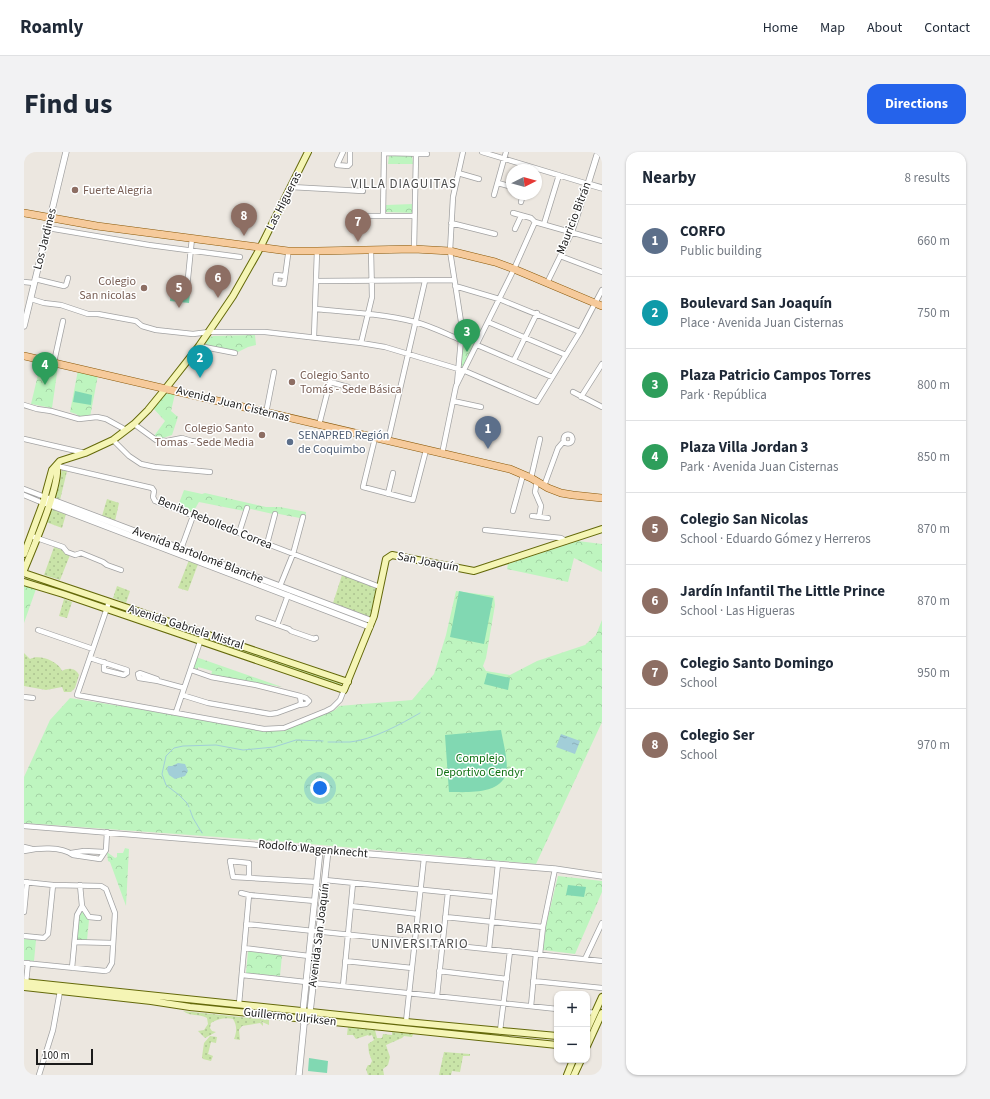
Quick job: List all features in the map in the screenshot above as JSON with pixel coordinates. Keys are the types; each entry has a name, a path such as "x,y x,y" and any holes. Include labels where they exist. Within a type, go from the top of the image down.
{"main road":[{"name":"Las Higueras","path":"57,466 60,461 85,453 113,440 134,424 166,388 199,346 233,296 260,248 308,152"},
{"path":"24,213 112,228 288,251 414,249 450,251 495,262 599,305"},
{"name":"Avenida Juan Cisternas","path":"24,356 166,388 510,470 524,475 548,488 567,494 602,498"},
{"path":"24,572 34,537 47,501 52,470 57,466"},
{"name":"San Joaquín","path":"344,690 371,624 386,559 392,555 474,571 602,529"},
{"path":"24,554 34,537"},
{"name":"Avenida Gabriela Mistral","path":"24,572 348,682"},
{"name":"Avenida Gabriela Mistral","path":"24,582 344,690"},
{"name":"Guillermo Ulriksen","path":"25,984 60,991 305,1020 554,1045"},
{"name":"Guillermo Ulriksen","path":"25,984 554,1036"},
{"path":"588,1027 602,997"},
{"path":"283,1017 287,1015 290,1010"},
{"path":"590,1036 602,1013"},
{"path":"324,1021 328,1014"},
{"path":"567,1075 572,1063"},
{"path":"574,1075 580,1063"}],"street":[{"name":"Los Jardines","path":"24,324 66,152"},
{"path":"343,152 337,165 348,166 350,164 350,152"},
{"path":"383,216 384,152 427,154"},
{"path":"442,454 454,401 462,328 450,251 453,197 463,152"},
{"path":"482,152 518,164"},
{"path":"494,195 506,152"},
{"name":"Mauricio Bitrán","path":"547,283 572,232 598,152"},
{"path":"414,249 416,154"},
{"path":"542,171 602,188"},
{"path":"458,173 479,179"},
{"path":"544,224 559,175"},
{"path":"498,183 506,185"},
{"path":"291,188 363,191"},
{"path":"512,214 531,218 535,222 602,241"},
{"path":"369,216 414,216"},
{"path":"515,229 521,216"},
{"path":"456,386 465,371 535,222"},
{"path":"451,223 495,234"},
{"path":"48,228 111,239 240,257"},
{"path":"111,239 112,228"},
{"path":"187,288 192,238"},
{"path":"361,343 372,297 371,250"},
{"path":"285,276 288,251"},
{"path":"314,337 317,251"},
{"path":"560,256 602,272"},
{"path":"24,282 35,281 64,288 67,284 68,278"},
{"path":"316,281 425,281 454,283 499,299 580,332"},
{"path":"388,441 425,281"},
{"path":"30,299 44,303 61,305 88,314 107,315 136,321 149,329 193,334 209,332 265,332 361,343 408,354 465,371 537,402 580,332 599,305 602,290"},
{"path":"315,309 368,314 416,322 461,340"},
{"path":"514,360 537,314"},
{"path":"54,362 62,321"},
{"path":"488,322 566,354"},
{"path":"477,345 552,377"},
{"path":"199,346 235,353"},
{"path":"581,397 602,364"},
{"path":"266,413 274,372"},
{"path":"319,425 330,382 348,387"},
{"path":"573,392 602,407"},
{"path":"454,401 481,407"},
{"path":"24,405 79,419 97,417 106,419 126,430"},
{"path":"134,424 156,440 167,441 182,438 215,444"},
{"path":"375,438 363,487 413,500 426,450"},
{"path":"24,439 85,453"},
{"path":"539,517 540,506 535,492 534,480 540,439"},
{"path":"113,440 129,456 142,464 154,467 210,472"},
{"path":"544,486 558,448 564,441"},
{"name":"Benito Rebolledo Correa","path":"57,466 152,488 154,491 153,497 155,501 380,587"},
{"path":"388,494 393,473"},
{"path":"513,511 524,475"},
{"name":"Avenida Bartolomé Blanche","path":"24,489 47,501"},
{"name":"Avenida Bartolomé Blanche","path":"24,495 47,501 288,595 371,624"},
{"path":"239,533 247,508"},
{"path":"267,544 275,514"},
{"path":"181,549 193,516"},
{"path":"532,516 548,518"},
{"path":"280,586 293,554 303,517"},
{"name":"Avenida Bartolomé Blanche","path":"102,522 181,549 280,586 371,624"},
{"path":"485,530 560,538 566,541"},
{"path":"34,537 63,547 67,552 75,555 81,553 121,570"},
{"path":"277,624 288,595"},
{"path":"109,602 77,695 264,729 275,729 332,708 340,700 344,690"},
{"path":"258,618 314,639 316,638"},
{"path":"38,630 93,649"},
{"path":"176,712 203,633"},
{"path":"90,658 104,662 127,670 127,674 124,675 105,671 104,662"},
{"path":"182,694 208,703 270,714 306,704 309,701 308,699 300,696 256,685 212,677 191,670"},
{"path":"158,681 184,688"},
{"path":"299,705 301,703 300,696"},
{"path":"24,697 33,698"},
{"name":"Rodolfo Wagenknecht","path":"24,826 498,864 555,869 602,876"},
{"path":"24,847 34,849 55,849 71,853 73,855 100,859 106,850 107,832"},
{"path":"24,851 34,849"},
{"name":"Avenida San Joaquín","path":"299,1075 305,1020 303,1011 320,850"},
{"name":"Avenida San Joaquín","path":"305,1020 310,1012 328,850"},
{"path":"71,853 84,851 104,852"},
{"path":"83,857 84,851"},
{"path":"406,1022 424,858"},
{"path":"248,878 249,863 230,862 233,876 248,878 317,882"},
{"path":"489,949 498,864"},
{"path":"531,1006 533,981 555,869"},
{"path":"325,880 494,897"},
{"path":"24,912 25,882 53,885 101,886 106,889 115,913 112,963 108,970 105,971 26,963 25,984"},
{"path":"343,986 354,883"},
{"path":"24,936 44,938 48,934 53,885"},
{"path":"80,885 82,906 88,917 99,918"},
{"path":"437,996 448,892"},
{"path":"241,893 315,901"},
{"path":"239,1004 249,895"},
{"path":"72,968 77,915 82,906"},
{"path":"351,906 418,914"},
{"path":"445,917 543,927"},
{"path":"585,959 602,923"},
{"path":"246,924 602,961"},
{"path":"75,942 113,943"},
{"path":"244,948 309,956"},
{"path":"500,1031 510,951"},
{"path":"345,961 412,968"},
{"path":"439,971 507,979"},
{"path":"242,975 306,982"},
{"path":"533,981 602,988"},
{"path":"313,983 554,1009"},
{"path":"39,1075 53,1030 60,991"},
{"path":"590,1012 595,1013"}],"green space":[{"path":"389,156 412,156 413,164 388,164"},
{"path":"413,204 413,213 386,212 386,205"},
{"path":"171,291 190,293 189,303 170,301"},
{"path":"464,325 482,329 465,365 461,367"},
{"path":"255,335 256,345 238,352 203,345 208,338 213,336"},
{"path":"41,362 58,366 52,408 31,404"},
{"path":"78,370 98,375 90,417 81,418 70,412"},
{"path":"75,391 92,395 91,405 73,402"},
{"path":"168,393 175,394 171,411 178,417 172,435 159,439 154,436 165,421 153,408 162,396"},
{"path":"62,470 67,471 60,500 55,498"},
{"path":"184,490 202,494 205,493 266,507 280,507 306,512 305,519 251,509 244,511 199,502 193,512 178,506"},
{"path":"107,499 119,503 115,521 102,516"},
{"path":"52,509 66,514 62,528 46,522"},
{"path":"578,541 602,544 602,572 574,558 568,582 507,569 508,564"},
{"path":"54,547 63,550 65,554 70,555 60,580 44,575"},
{"path":"189,560 198,564 188,591 178,588"},
{"path":"342,575 376,588 370,617 333,603"},
{"path":"25,577 104,602 103,606 26,580"},
{"path":"24,585 36,589 24,623"},
{"path":"117,586 130,591 126,603 113,598"},
{"name":"Complejo Deportivo Cendyr","path":"456,591 494,596 495,605 486,658 483,666 486,671 510,675 537,661 585,645 596,635 602,620 602,722 536,864 287,842 24,823 24,777 50,720 70,698 265,731 287,729 335,710 339,706 412,700 434,674 446,635"},
{"path":"459,591 493,598 484,644 450,637"},
{"path":"64,599 72,602 67,618 59,616"},
{"path":"110,604 199,634 198,637 109,608"},
{"path":"204,636 341,682 341,684 339,686 203,639"},
{"path":"24,653 30,659 38,657 48,659 57,664 62,671 69,669 76,671 79,675 75,688 71,692 64,692 62,687 46,690 24,686"},
{"path":"196,657 282,687 211,675 212,671 198,667 198,669 194,668"},
{"path":"487,673 510,678 508,690 484,684"},
{"path":"501,730 507,764 506,774 502,781 497,786 481,791 449,792 445,735"},
{"path":"125,848 129,849 126,906 110,862 108,861 107,852 115,858 117,857 117,853 123,853"},
{"path":"558,876 602,881 602,892 575,954 543,950 546,925"},
{"path":"568,885 586,887 584,897 566,895"},
{"path":"82,909 89,920 87,940 76,940 79,915"},
{"path":"24,939 36,940 34,961 24,960"},
{"path":"248,951 282,955 280,976 246,973"},
{"path":"183,1011 269,1020 269,1025 260,1021 263,1023 263,1026 260,1023 242,1026 239,1030 240,1040 234,1039 236,1029 233,1019 227,1018 216,1020 211,1023 210,1028 212,1031 216,1032 205,1038 198,1031 204,1030 208,1024 207,1018"},
{"path":"348,1026 375,1030 377,1038 382,1038 383,1034 392,1035 392,1032 413,1034 412,1037 404,1036 386,1045 390,1057 388,1065 383,1069 384,1075 368,1075 366,1069 372,1061 368,1044 374,1040 372,1035 356,1039 353,1035 347,1035"},
{"path":"210,1036 217,1037 216,1043 211,1042 208,1054 213,1056 211,1061 203,1059 202,1057 204,1043"},
{"path":"444,1052 470,1054 470,1056 463,1056 460,1072 452,1071 451,1075 439,1075"},
{"path":"309,1058 328,1061 327,1073 308,1071"}],"water":[{"path":"561,734 580,741 575,754 556,747"},
{"path":"178,763 185,764 188,771 185,776 175,779 169,775 167,770 168,766"}],"waterway":[{"path":"328,742 359,741 377,735 420,713"},
{"path":"189,807 179,795 166,785 162,774 166,756 174,748 183,746 216,745 243,750 274,747 296,740 323,741"},
{"path":"190,810 202,833"}],"place":[{"name":"Fuerte Alegria","path":"75,190"},
{"name":"Colegio Ser","path":"244,236"},
{"name":"Colegio Santo Domingo","path":"358,242"},
{"name":"Colegio San nicolas","path":"144,288"},
{"name":"Jardín Infantil The Little Prince","path":"218,298"},
{"name":"Colegio San Nicolas","path":"179,308"},
{"name":"Plaza Patricio Campos Torres","path":"467,352"},
{"name":"Boulevard San Joaquín","path":"200,378"},
{"name":"Colegio Santo Tomás - Sede Básica","path":"292,382"},
{"name":"Plaza Villa Jordan 3","path":"45,385"},
{"name":"Colegio Santo Tomas - Sede Media","path":"262,435"},
{"name":"SENAPRED Región de Coquimbo","path":"290,442"},
{"name":"CORFO","path":"488,449"}],"district":[{"name":"VILLA DIAGUITAS","path":"404,184"},
{"name":"BARRIO UNIVERSITARIO","path":"420,936"}]}
